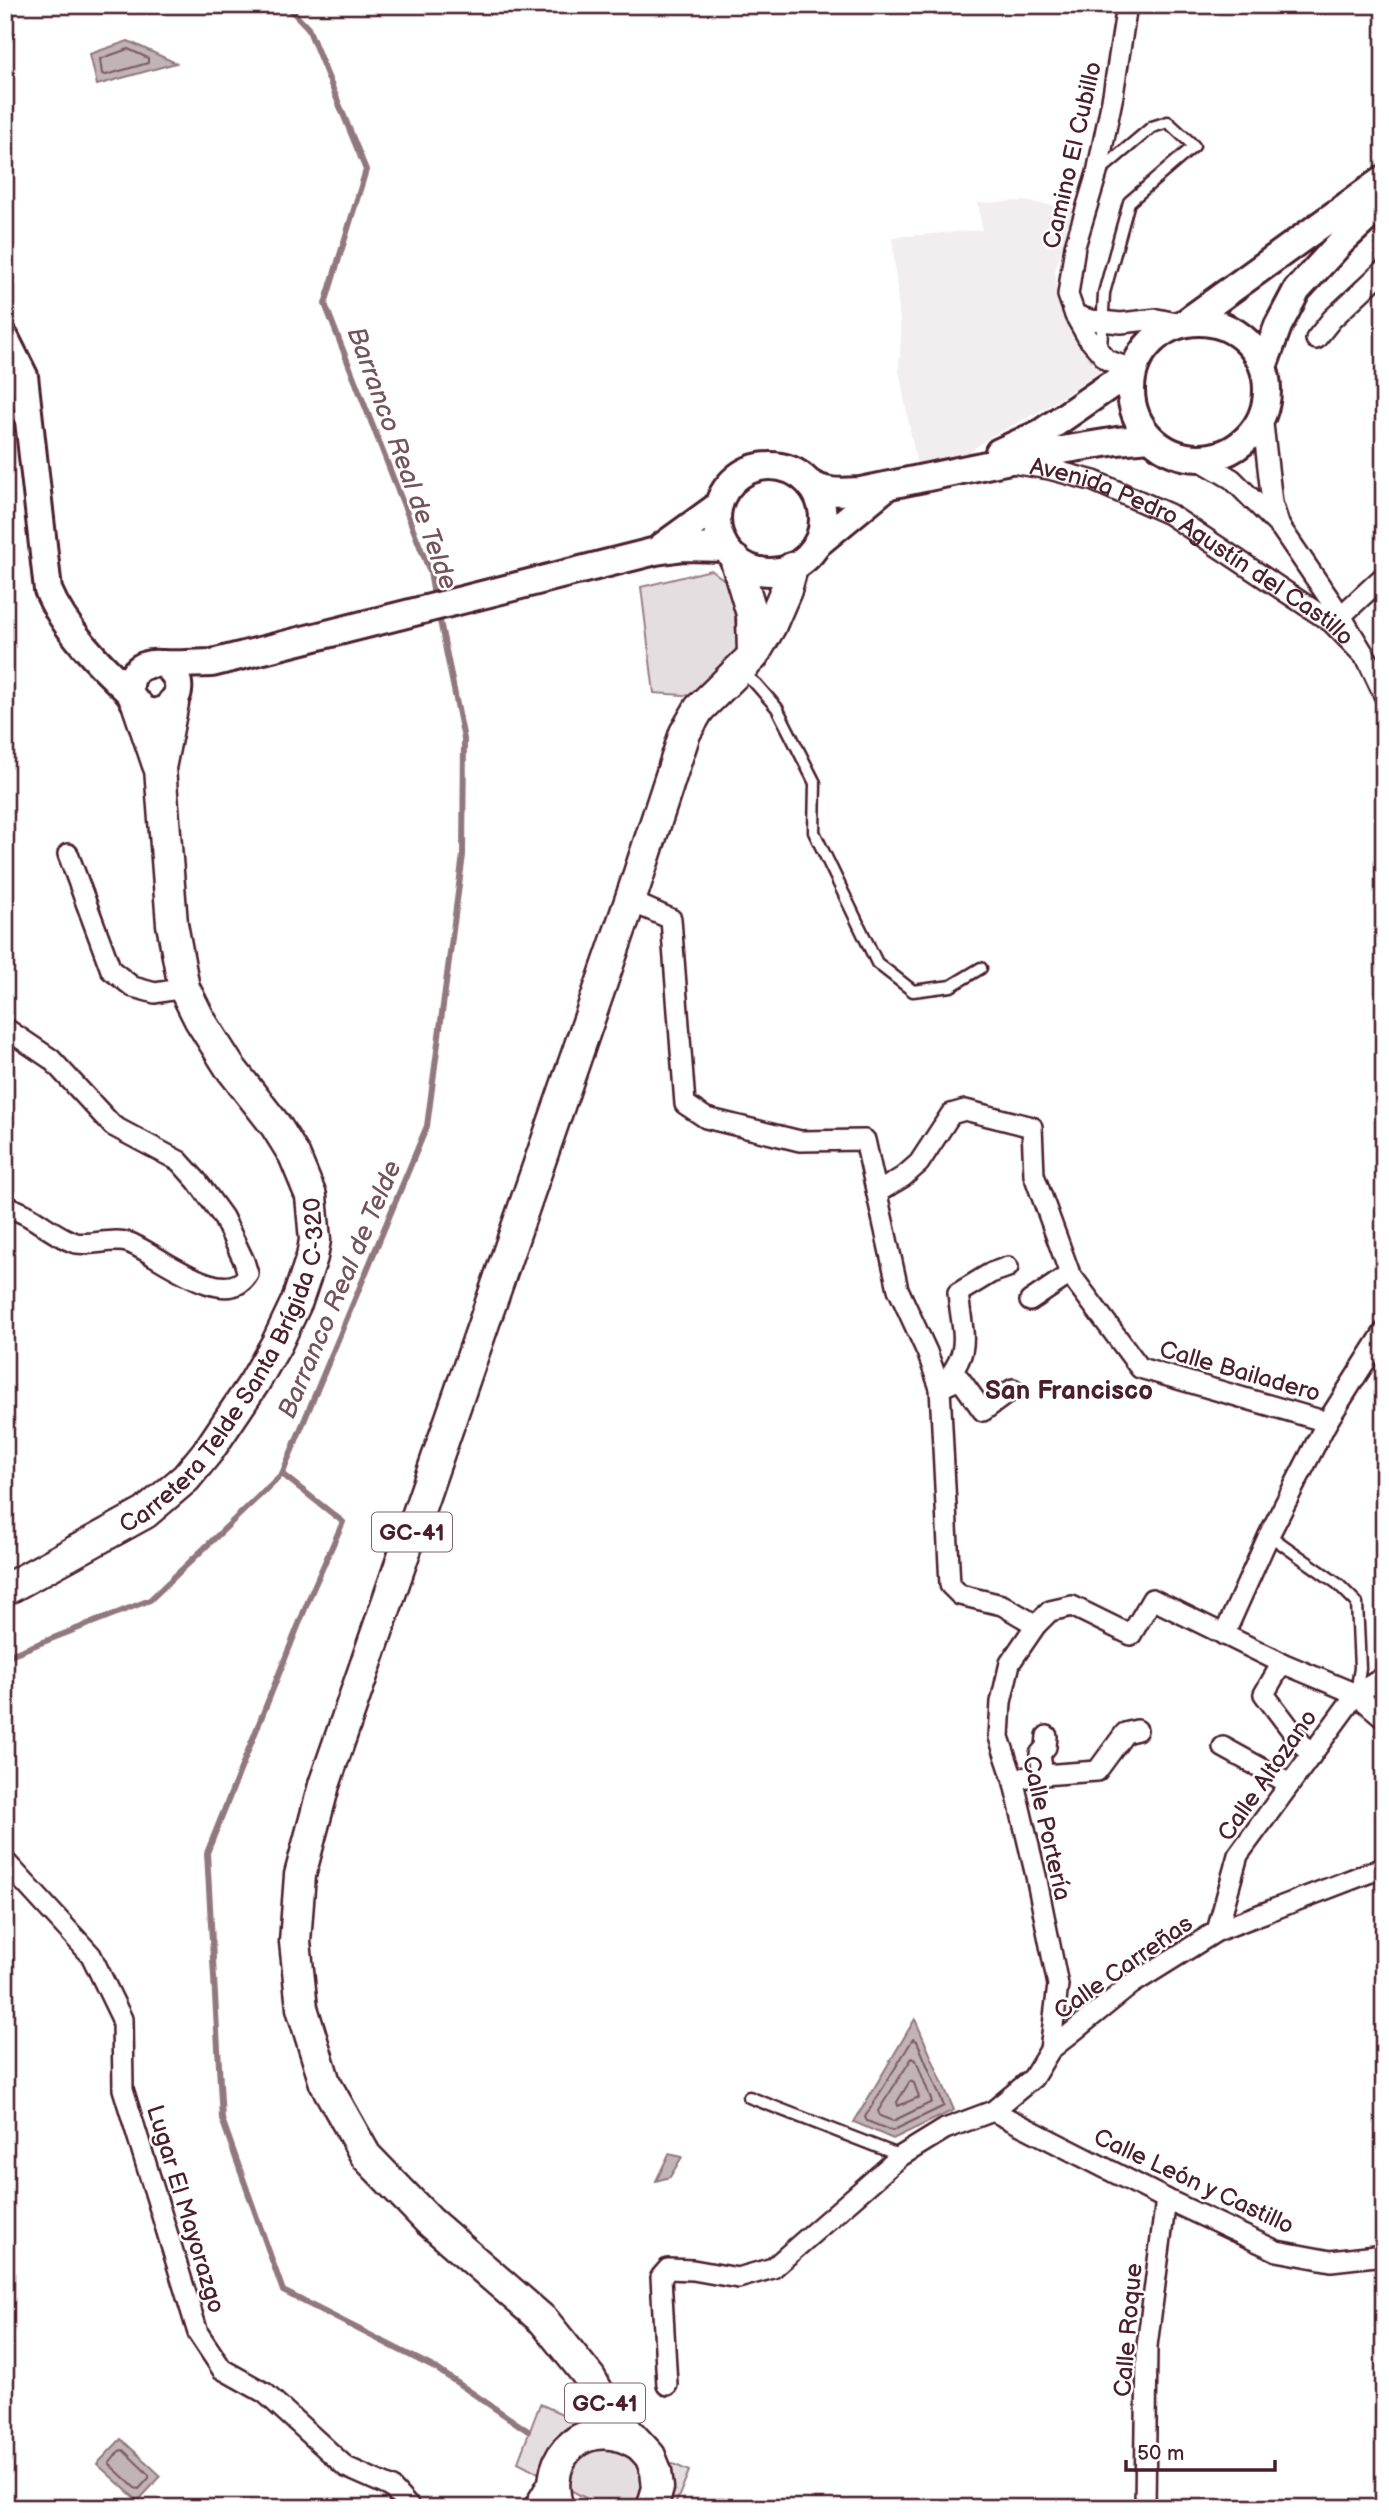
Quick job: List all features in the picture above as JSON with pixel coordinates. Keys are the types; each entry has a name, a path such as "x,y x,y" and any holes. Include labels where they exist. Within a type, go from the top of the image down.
{"main road":[{"path":"1183,324 1205,322 1224,326 1241,336 1254,350 1263,367 1267,383 1262,415 1251,433 1236,447 1217,456 1196,458 1179,455 1150,438 1137,419 1131,396 1133,372 1140,355 1151,341 1165,331 1183,324 1384,179"},
{"path":"1263,367 1278,326 1297,290 1384,202"},
{"path":"5,338 24,376 48,590 58,613 97,661 144,710 159,712 175,700 191,679 212,663"},
{"path":"969,468 1041,433 1133,372"},
{"path":"746,663 752,614 730,554 718,535 716,521 724,491 735,479 749,470 765,466 781,467 796,473 820,490 837,492 886,487 1117,440 1150,438"},
{"path":"134,700 131,678 135,672 155,664 212,663 656,551 684,547 730,554 749,568 763,572 792,568 810,554 822,529 823,513 818,497 809,483"},
{"path":"816,545 886,487"},
{"path":"656,551 718,506"},
{"name":"GC-41","path":"639,2444 610,2413 590,2378 544,2321 429,2221 366,2156 325,2083 302,2008 295,1942 300,1875 324,1785 630,901 685,733 699,709 746,663 770,627 792,568"},
{"path":"79,636 115,654 155,664 174,673 178,680 175,700"},
{"name":"Carretera Telde Santa Brígida C-320","path":"5,1590 145,1513 186,1478 209,1450 277,1343 297,1301 315,1240 311,1196 294,1155 276,1126 229,1066 200,1020 184,988 172,924 160,768 134,700"},
{"name":"Carretera Telde Santa Brígida C-320","path":"160,768 175,700"},
{"name":"GC-41","path":"575,2359 586,2408 578,2440"},
{"path":"558,2508 553,2492 554,2472 563,2454 578,2440 609,2432 625,2436 639,2444 650,2456 658,2488 652,2508"}],"street":[{"name":"Camino El Cubillo","path":"1127,5 1113,95 1097,173 1074,246 1068,295 1088,338 1107,360 1133,372"},
{"path":"1316,340 1332,319 1384,270"},
{"path":"1075,314 1121,323 1157,319 1183,324"},
{"name":"Avenida Pedro Agustín del Castillo","path":"1262,415 1272,503 1281,528"},
{"name":"Avenida Pedro Agustín del Castillo","path":"1196,458 1232,480 1281,528 1341,616 1367,659 1384,695"},
{"name":"Avenida Pedro Agustín del Castillo","path":"1004,462 1094,481 1170,514 1331,622 1367,659"},
{"path":"1341,616 1384,576"},
{"path":"68,854 111,970 133,987 155,993 184,988"},
{"path":"630,901 671,919 685,1104 706,1118 800,1141 866,1140 898,1289 940,1388 950,1585 960,1595 1002,1605 1036,1625 1050,1611 1072,1606 1131,1635 1153,1599 1282,1663 1356,1694 1384,1718"},
{"path":"5,1028 51,1059 113,1125 179,1161 223,1217 248,1275 238,1284 228,1287 210,1285 125,1241 86,1244 73,1242 26,1214 5,1206"},
{"name":"Calle Bailadero","path":"878,1192 903,1177 919,1163 951,1114 965,1110 1032,1127 1034,1175 1070,1274 1140,1368 1327,1422"},
{"path":"940,1388 956,1370 964,1349 958,1293 991,1273 1008,1267"},
{"path":"1030,1301 1070,1274"},
{"path":"1224,1635 1269,1535 1327,1422 1384,1332"},
{"path":"940,1388 960,1379 983,1411 1013,1389"},
{"name":"Calle Portería","path":"1036,1625 1010,1663 1001,1702 999,1737 1013,1779 1036,1875 1058,1985 1050,2050"},
{"path":"1282,1663 1264,1694 1311,1756"},
{"path":"1356,1694 1384,1678"},
{"name":"Calle Altozano","path":"1217,1931 1238,1855 1356,1694"},
{"path":"1013,1779 1097,1771 1125,1733 1137,1730"},
{"path":"1043,1775 1040,1754 1046,1747 1047,1736"},
{"path":"1223,1747 1290,1784"},
{"name":"Lugar El Mayorazgo","path":"5,1861 91,1955 122,2019 123,2089 198,2333 222,2369 265,2393 346,2467 391,2487 410,2508"},
{"name":"Calle Carreñas","path":"667,2385 661,2277 668,2269 693,2270 738,2278 774,2268 901,2156 945,2129 993,2111 1033,2078 1050,2050 1132,1984 1217,1931 1384,1867"},
{"name":"Calle León y Castillo","path":"993,2111 1166,2199 1277,2251 1331,2260 1384,2255"},
{"name":"Calle Roque","path":"1145,2508 1147,2347 1166,2199"},
{"path":"533,2508 554,2472"}],"lane":[{"path":"1097,173 1152,127 1168,122 1194,146 1129,202 1104,293 1101,353"},
{"path":"746,663 756,684 777,708 815,783 814,832 877,963 914,990 951,986 981,968"},
{"path":"1269,1535 1338,1584 1357,1603 1360,1668 1356,1694"},
{"path":"749,2097 901,2156"}],"shaded area":[{"path":"1023,201 1073,208 1055,272 1058,302 1102,370 1044,409 990,437 964,456 917,468 899,370 901,334 892,237 982,230 978,203"},
{"path":"711,570 733,586 737,651 698,696 654,693 641,587"},
{"path":"540,2404 689,2471 674,2508 604,2508 518,2462"}],"water":[{"path":"128,41 176,63 97,85 90,54"},
{"path":"915,2019 954,2110 893,2139 854,2122"},
{"path":"669,2154 682,2157 670,2177 656,2181"},
{"path":"121,2439 161,2476 138,2501 97,2464"}],"waterway":[{"name":"Barranco Real de Telde","path":"286,5 308,28 366,170 325,304 430,572 435,601"},
{"name":"Barranco Real de Telde","path":"5,1657 150,1600 282,1474 427,1126 463,855 464,739 438,611"},
{"name":"Barranco Real de Telde","path":"282,1474 343,1522 313,1589 207,1853 222,2119 283,2291 437,2369 528,2431"}],"district":[{"name":"San Francisco","path":"1069,1390"}]}
